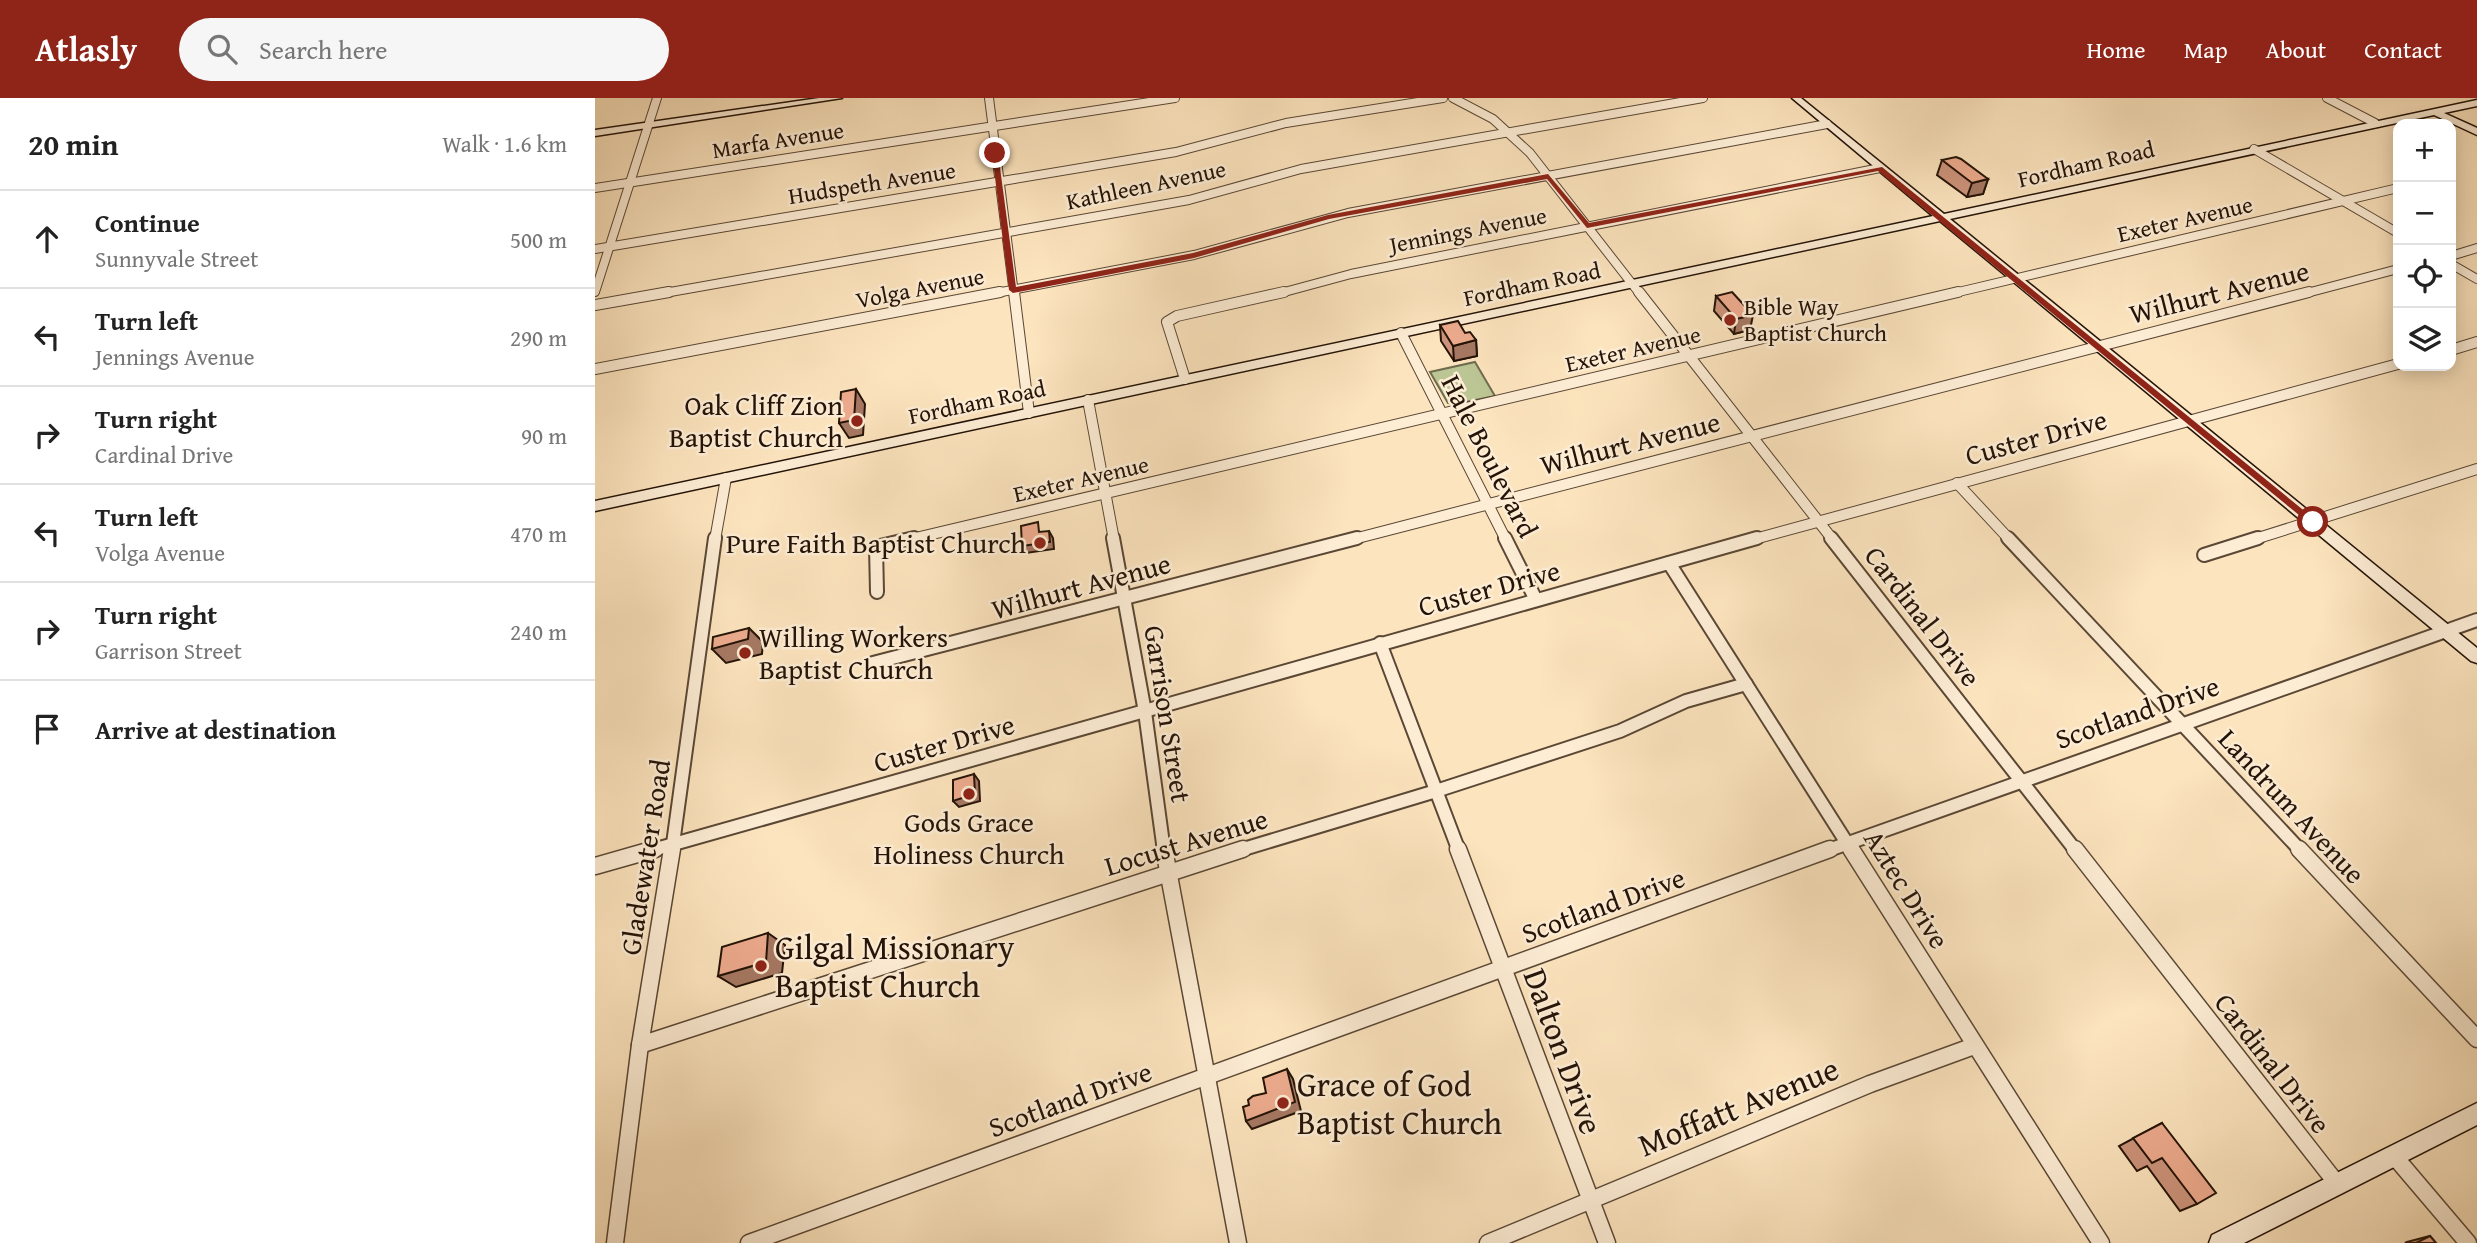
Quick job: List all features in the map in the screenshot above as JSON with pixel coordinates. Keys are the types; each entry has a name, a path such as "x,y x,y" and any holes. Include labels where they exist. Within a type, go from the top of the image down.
{"street":[{"path":"595,292 657,98"},
{"path":"595,133 838,98"},
{"path":"989,98 1029,413"},
{"name":"Marfa Avenue","path":"595,188 1175,98"},
{"name":"Hudspeth Avenue","path":"595,249 1175,152 1286,123 1443,98"},
{"name":"Cardinal Drive","path":"1453,98 1483,113 1509,132 1548,176 2338,1185"},
{"name":"Kathleen Avenue","path":"595,305 1189,200 1301,169 1703,98"},
{"path":"1796,98 2477,657"},
{"path":"2327,98 2375,123"},
{"name":"Fordham Road","path":"595,506 2477,103"},
{"path":"2450,109 2462,125"},
{"path":"2435,112 2477,132"},
{"name":"Volga Avenue","path":"595,369 1194,256 1328,217 1827,124"},
{"path":"2254,149 2393,230"},
{"name":"Jennings Avenue","path":"1185,379 1167,322 1177,316 1238,304 1351,274 1880,168"},
{"name":"Exeter Avenue","path":"877,592 876,547 2393,189"},
{"path":"2456,254 2477,248"},
{"path":"2456,267 2477,279"},
{"name":"Wilhurt Avenue","path":"873,663 2393,270"},
{"name":"Hale Boulevard","path":"1401,333 1537,600"},
{"path":"2456,348 2477,342"},
{"name":"Custer Drive","path":"595,866 1817,521 2393,365"},
{"name":"Garrison Street","path":"1088,400 1145,712 1167,872 1238,1243"},
{"path":"2204,555 2477,469"},
{"name":"Gladewater Road","path":"615,1243 641,1045 673,844 711,563 726,478"},
{"name":"Landrum Avenue","path":"1957,483 2477,1039"},
{"name":"Aztec Drive","path":"1669,563 2101,1243"},
{"name":"Scotland Drive","path":"749,1243 2020,780 2477,620"},
{"name":"Dalton Drive","path":"1380,643 1607,1243"},
{"name":"Locust Avenue","path":"641,1045 1167,872 1436,791 1620,731 1686,701 1745,684"},
{"name":"Moffatt Avenue","path":"1488,1243 1870,1084 1974,1046"},
{"path":"2220,1243 2477,1114"},
{"path":"2395,1157 2468,1243"}],"green space":[{"path":"1475,362 1495,396 1456,404 1448,403 1430,372"}],"building":[{"path":"1956,157 1988,179 1972,183 1942,160"},
{"path":"1732,292 1753,315 1736,319 1716,296"},
{"path":"1458,321 1465,333 1470,332 1476,340 1453,346 1440,325"},
{"path":"856,389 854,420 839,423 841,392"},
{"path":"1038,522 1039,532 1049,531 1050,542 1022,546 1021,526"},
{"path":"749,628 748,639 712,649 713,637"},
{"path":"974,774 975,794 953,801 953,780"},
{"path":"768,933 766,962 718,976 722,947"},
{"path":"1287,1069 1295,1102 1246,1121 1243,1107 1249,1105 1248,1100 1266,1093 1263,1078"},
{"path":"2162,1123 2216,1193 2197,1204 2162,1158 2152,1163 2133,1138"},
{"path":"2430,1236 2436,1243 2416,1243"}],"place":[{"name":"Bible Way Baptist Church","path":"1730,320"},
{"name":"Oak Cliff Zion Baptist Church","path":"857,421"},
{"name":"Pure Faith Baptist Church","path":"1040,543"},
{"name":"Willing Workers Baptist Church","path":"745,653"},
{"name":"Gods Grace Holiness Church","path":"969,794"},
{"name":"Gilgal Missionary Baptist Church","path":"761,966"},
{"name":"Grace of God Baptist Church","path":"1283,1103"}],"route":[{"path":"995,153 1013,290 1194,256 1328,217 1548,176 1587,226 1880,168 2313,522"}]}
